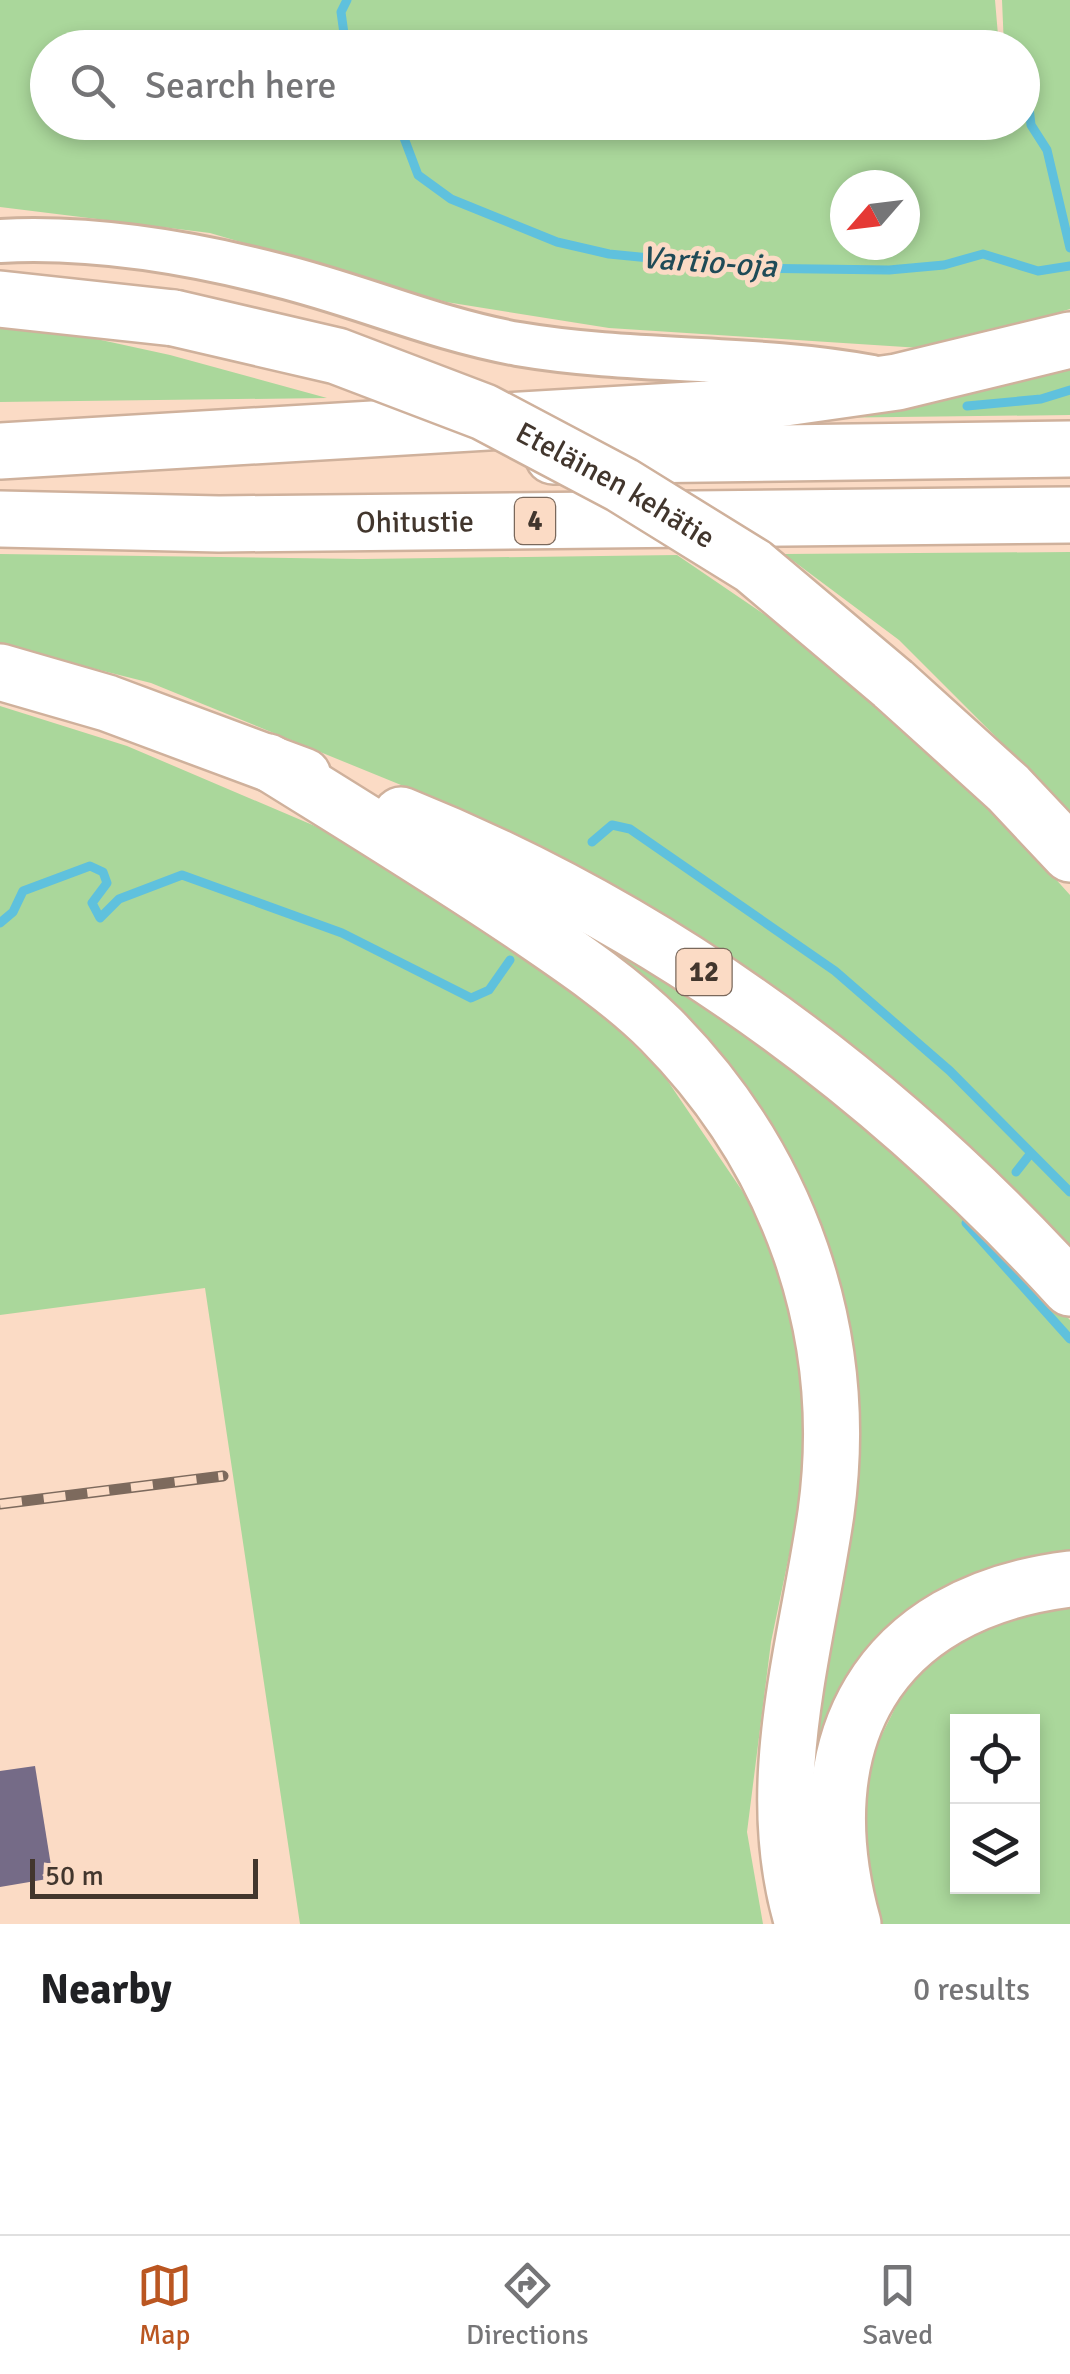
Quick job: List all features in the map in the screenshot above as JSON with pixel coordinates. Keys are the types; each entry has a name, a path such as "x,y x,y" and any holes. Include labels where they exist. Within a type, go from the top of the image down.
{"highway":[{"name":"Eteläinen kehätie","path":"0,299 174,318 337,356 484,412 622,485 752,566 893,684 1008,788 1070,854"},
{"path":"0,452 708,409 897,382 1070,340"},
{"name":"4","path":"0,452 729,457 1070,449"},
{"name":"Ohitustie","path":"0,519 219,524 1070,515"},
{"name":"12","path":"0,672 108,703 268,762 504,857 639,931 739,995 845,1075 943,1160 1070,1288"},
{"path":"268,762 568,954 660,1029 727,1106 791,1220 814,1289 829,1360 832,1430 826,1514 784,1772 786,1842 803,1924"},
{"path":"853,1924 836,1851 835,1792 855,1720 880,1678 933,1625 982,1598 1017,1586 1070,1579"}],"lane":[{"path":"0,240 96,242 185,254 280,275 439,328 521,344 802,364 897,382"}],"green space":[{"path":"0,0 995,0 998,30 30,30 30,140 1040,140 1040,30 1003,30 1002,0 1070,0 1070,309 936,349 609,328 446,302 210,233 0,207"},
{"path":"0,318 170,355 327,398 0,402"},
{"path":"1070,357 1070,415 817,418"},
{"path":"1070,552 1070,811 899,640 784,554"},
{"path":"0,554 362,559 677,555 777,623 962,775 1070,895 1070,1257 689,932 477,816 151,683 0,645"},
{"path":"0,706 127,746 322,829 484,924 578,990 663,1074 766,1226 804,1362 804,1484 771,1642 747,1832 763,1924 300,1924 205,1288 0,1315"},
{"path":"568,909 722,1008 974,1218 1070,1320 1070,1564 937,1595 800,1837 819,1244 561,922"},
{"path":"1049,1603 1070,1605 1070,1924 880,1924 862,1855 860,1779 903,1692 965,1631"}],"building":[{"path":"35,1766 53,1878 0,1887 0,1771"}],"waterway":[{"name":"Vartio-oja","path":"344,30 341,12 347,0"},
{"path":"1040,139 1047,150 1070,248"},
{"name":"Vartio-oja","path":"405,140 418,175 451,199 557,242 609,254 752,268 889,270 944,265 983,254 1038,271 1070,266"},
{"path":"967,406 1041,399 1070,390"},
{"path":"592,842 612,825 630,829 835,971 950,1071 1070,1192"},
{"path":"0,923 13,912 23,891 90,866 103,872 107,883 92,903 100,918 119,899 182,875 342,933 471,998 489,990 510,960"},
{"path":"1016,1172 1031,1153"},
{"path":"966,1223 1070,1339"}],"railway":[{"path":"0,1504 223,1476"}]}
